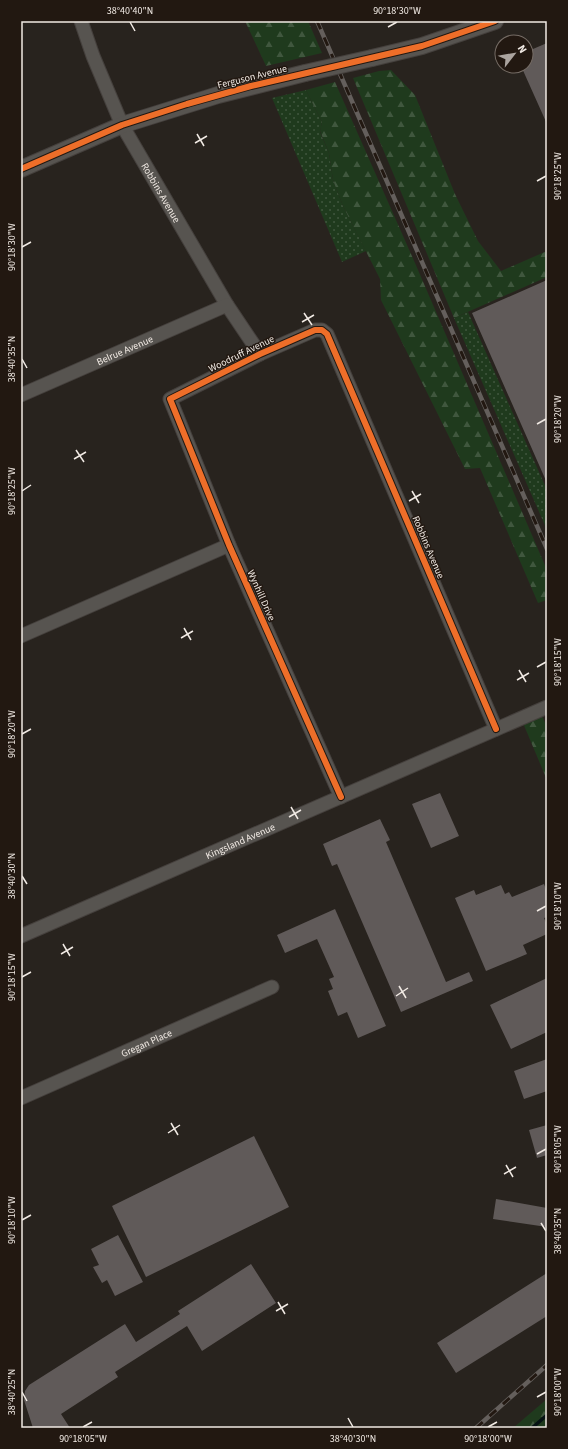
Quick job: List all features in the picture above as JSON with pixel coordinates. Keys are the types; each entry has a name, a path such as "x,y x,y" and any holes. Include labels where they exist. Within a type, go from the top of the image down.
{"street":[{"name":"Robbins Avenue","path":"81,21 93,56 122,125 227,305 260,354"},
{"name":"Ferguson Avenue","path":"21,169 122,125 218,95 422,46 495,21"},
{"name":"Belrue Avenue","path":"21,395 227,305"},
{"name":"Woodruff Avenue","path":"170,399 260,354 315,330 322,330"},
{"name":"Robbins Avenue","path":"322,330 327,334 496,729"},
{"name":"Wynhill Drive","path":"170,399 229,545 341,797"},
{"path":"21,636 229,545"},
{"name":"Kingsland Avenue","path":"21,936 547,707"},
{"name":"Gregan Place","path":"21,1098 272,987"}],"green space":[{"path":"245,21 308,21 322,53 266,66"},
{"path":"391,70 415,95 455,194 478,241 501,271 547,251 547,277 454,318 353,78 379,71"},
{"path":"335,82 415,263 547,570 547,600 538,603 480,468 465,469 381,300 380,279 343,206 333,180 329,153 320,131 322,122 306,90"},
{"path":"306,90 322,122 320,132 329,153 333,180 343,206 366,251 342,262 272,98"},
{"path":"468,312 547,490 547,530 454,318"},
{"path":"542,716 547,727 547,780 523,723"},
{"path":"547,1399 547,1428 513,1428"}],"building":[{"path":"547,43 547,124 525,74 534,74 534,49"},
{"path":"547,280 547,483 472,313"},
{"path":"440,793 459,836 431,848 412,804"},
{"path":"380,819 390,840 386,842 446,982 469,972 473,981 401,1012 337,864 332,866 323,844"},
{"path":"544,884 547,892 547,917 544,918 547,925 547,934 523,945 527,954 486,971 455,898 474,890 476,895 501,885 505,894 509,892 512,897"},
{"path":"335,909 386,1026 358,1038 347,1012 338,1016 328,991 333,989 329,979 334,977 317,939 285,953 277,935"},
{"path":"547,978 547,1032 511,1049 490,1005"},
{"path":"547,1059 547,1091 524,1099 514,1071"},
{"path":"547,1125 547,1155 537,1158 529,1130"},
{"path":"254,1136 289,1207 146,1277 112,1206"},
{"path":"496,1199 547,1208 547,1227 493,1219"},
{"path":"118,1235 143,1282 115,1296 107,1280 102,1283 93,1267 99,1265 91,1249"},
{"path":"251,1264 276,1303 202,1351 187,1326 115,1372 118,1377 61,1414 70,1428 33,1428 24,1400 25,1391 29,1385 125,1324 136,1342 180,1314 178,1311"},
{"path":"547,1273 547,1316 456,1373 437,1343"}],"waterway":[{"path":"532,1428 547,1415"}],"railway":[{"path":"317,21 547,549"},
{"path":"476,1428 547,1365"}],"cycle path":[{"path":"21,169 122,125 187,104 251,86 422,46 495,21"},
{"path":"341,797 229,545 170,399 260,354 315,330 322,330 327,334 496,729"}]}
